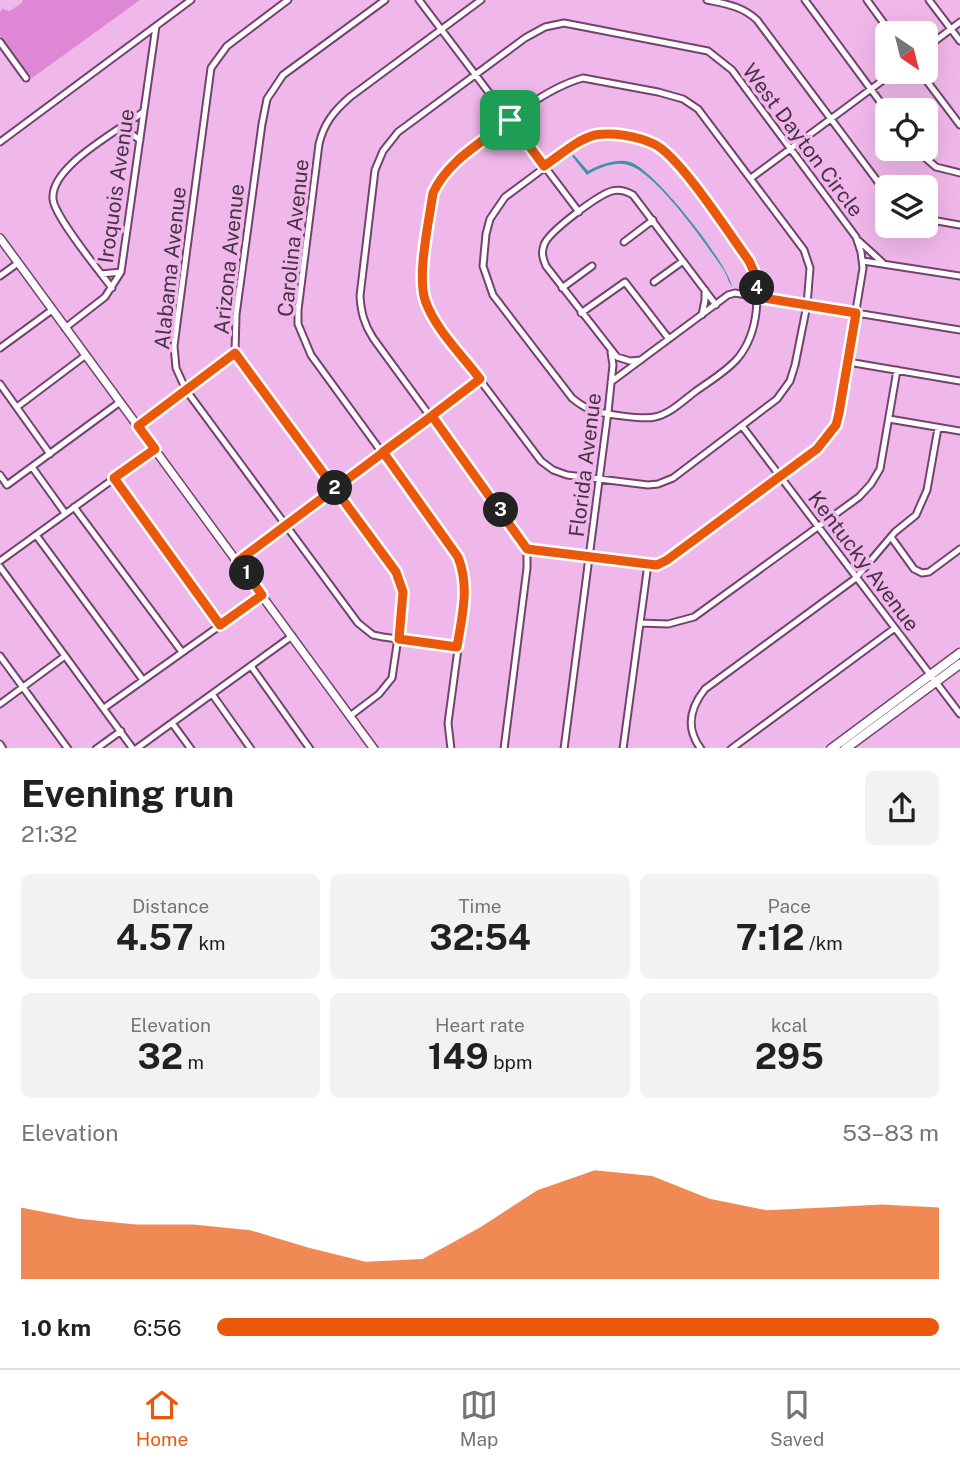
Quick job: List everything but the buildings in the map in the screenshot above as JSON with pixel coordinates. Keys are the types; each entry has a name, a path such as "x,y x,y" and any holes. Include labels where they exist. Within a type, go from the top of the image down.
{"main road":[{"path":"0,238 374,748"},
{"path":"845,748 960,653"},
{"path":"831,748 933,678 960,664"}],"street":[{"path":"0,142 191,0"},
{"name":"Alabama Avenue","path":"288,0 227,46 214,61 208,78 174,346 176,368 186,390 358,623 373,635 457,647"},
{"name":"Arizona Avenue","path":"350,716 387,686 395,668 403,604 400,583 396,572 235,353 236,315 267,99 284,75 385,0"},
{"path":"419,0 579,212"},
{"name":"Carolina Avenue","path":"451,748 447,723 466,590 464,571 458,557 311,355 298,324 319,144 325,125 337,108 481,0"},
{"path":"708,0 749,12 757,20 875,178"},
{"path":"805,0 878,98"},
{"path":"867,0 882,21"},
{"path":"929,0 960,41"},
{"path":"938,39 960,22"},
{"name":"West Dayton Circle","path":"527,549 373,338 365,325 360,296 375,170 383,151 398,132 536,32 564,23 708,51 732,70 856,237 863,261 836,425 817,449 780,477 667,560 657,565 648,564"},
{"name":"Iroquois Avenue","path":"65,328 105,297 121,272 156,26"},
{"path":"1,44 26,78"},
{"path":"583,78 683,99 698,109 751,178 804,250 810,268 807,305 790,381 777,400 665,482 648,485 567,475 552,470 541,461 432,315 424,298 422,275 433,193 438,184 452,165 510,120 556,88 583,78"},
{"path":"751,178 878,84"},
{"path":"929,84 960,125"},
{"path":"113,288 55,207 54,190 69,166 143,112"},
{"path":"123,128 140,140"},
{"path":"593,136 633,137 655,144 673,159 749,261 755,274 757,297 751,336 736,360 661,415 652,418 590,410 572,398 493,295 483,266 486,234 490,219 505,197 544,166 593,136"},
{"path":"929,161 936,167 960,173"},
{"path":"641,360 622,360 611,351 543,259 544,243 549,236 579,212 606,194 620,190 633,195 716,305"},
{"path":"624,242 653,220"},
{"path":"938,221 960,225"},
{"path":"856,237 883,263"},
{"path":"654,282 683,261"},
{"path":"863,261 960,276"},
{"path":"0,276 18,263"},
{"path":"562,288 592,266"},
{"path":"101,274 121,272"},
{"path":"582,313 625,282 669,339"},
{"path":"702,315 704,289"},
{"path":"611,382 728,295 735,293 960,330"},
{"path":"0,348 52,310"},
{"name":"Florida Avenue","path":"564,748 608,412 613,365 611,351"},
{"path":"138,426 235,353"},
{"path":"17,407 86,355"},
{"path":"848,362 960,381"},
{"path":"640,623 668,624 694,617 859,497 872,484 883,457 897,370"},
{"path":"238,561 480,379"},
{"path":"0,384 50,454"},
{"path":"0,475 7,485 120,402"},
{"path":"889,419 960,431"},
{"name":"Kentucky Avenue","path":"742,426 960,714"},
{"path":"701,748 693,733 691,714 693,706 705,689 856,578 891,537 916,514 923,502 938,428"},
{"path":"0,561 155,449"},
{"path":"32,467 65,513"},
{"path":"114,478 220,625"},
{"path":"74,507 182,652"},
{"path":"36,535 143,680"},
{"path":"891,537 914,569 922,573 929,572 960,549"},
{"path":"504,748 527,568 527,549 648,564 623,748"},
{"path":"0,567 135,748 292,636"},
{"path":"104,708 262,595"},
{"path":"731,748 895,628"},
{"path":"0,656 68,748"},
{"path":"0,704 65,656"},
{"path":"251,666 310,748"},
{"path":"212,694 251,748"},
{"path":"172,723 191,748"},
{"path":"96,748 121,731"},
{"path":"0,744 3,748"}],"shaded area":[{"path":"22,0 140,0 32,78 0,36 0,12 2,9 10,11 23,2"},
{"path":"572,156 588,171 603,164 620,161 630,162 641,168 672,198 688,218 718,258 732,287 723,269 693,227 666,194 639,170 618,164 587,175"}],"route":[{"path":"510,120 452,165 438,184 433,193 422,275 424,298 432,315 480,379 432,416 335,488 238,561 262,595 220,625 114,478 155,449 138,426 235,353 335,488 396,572 403,592 399,639 457,647 466,590 464,571 458,557 383,452 432,416 527,549 657,565 817,449 836,425 856,313 757,297 755,274 749,261 673,159 655,144 633,137 593,136 544,166 510,120"}]}
